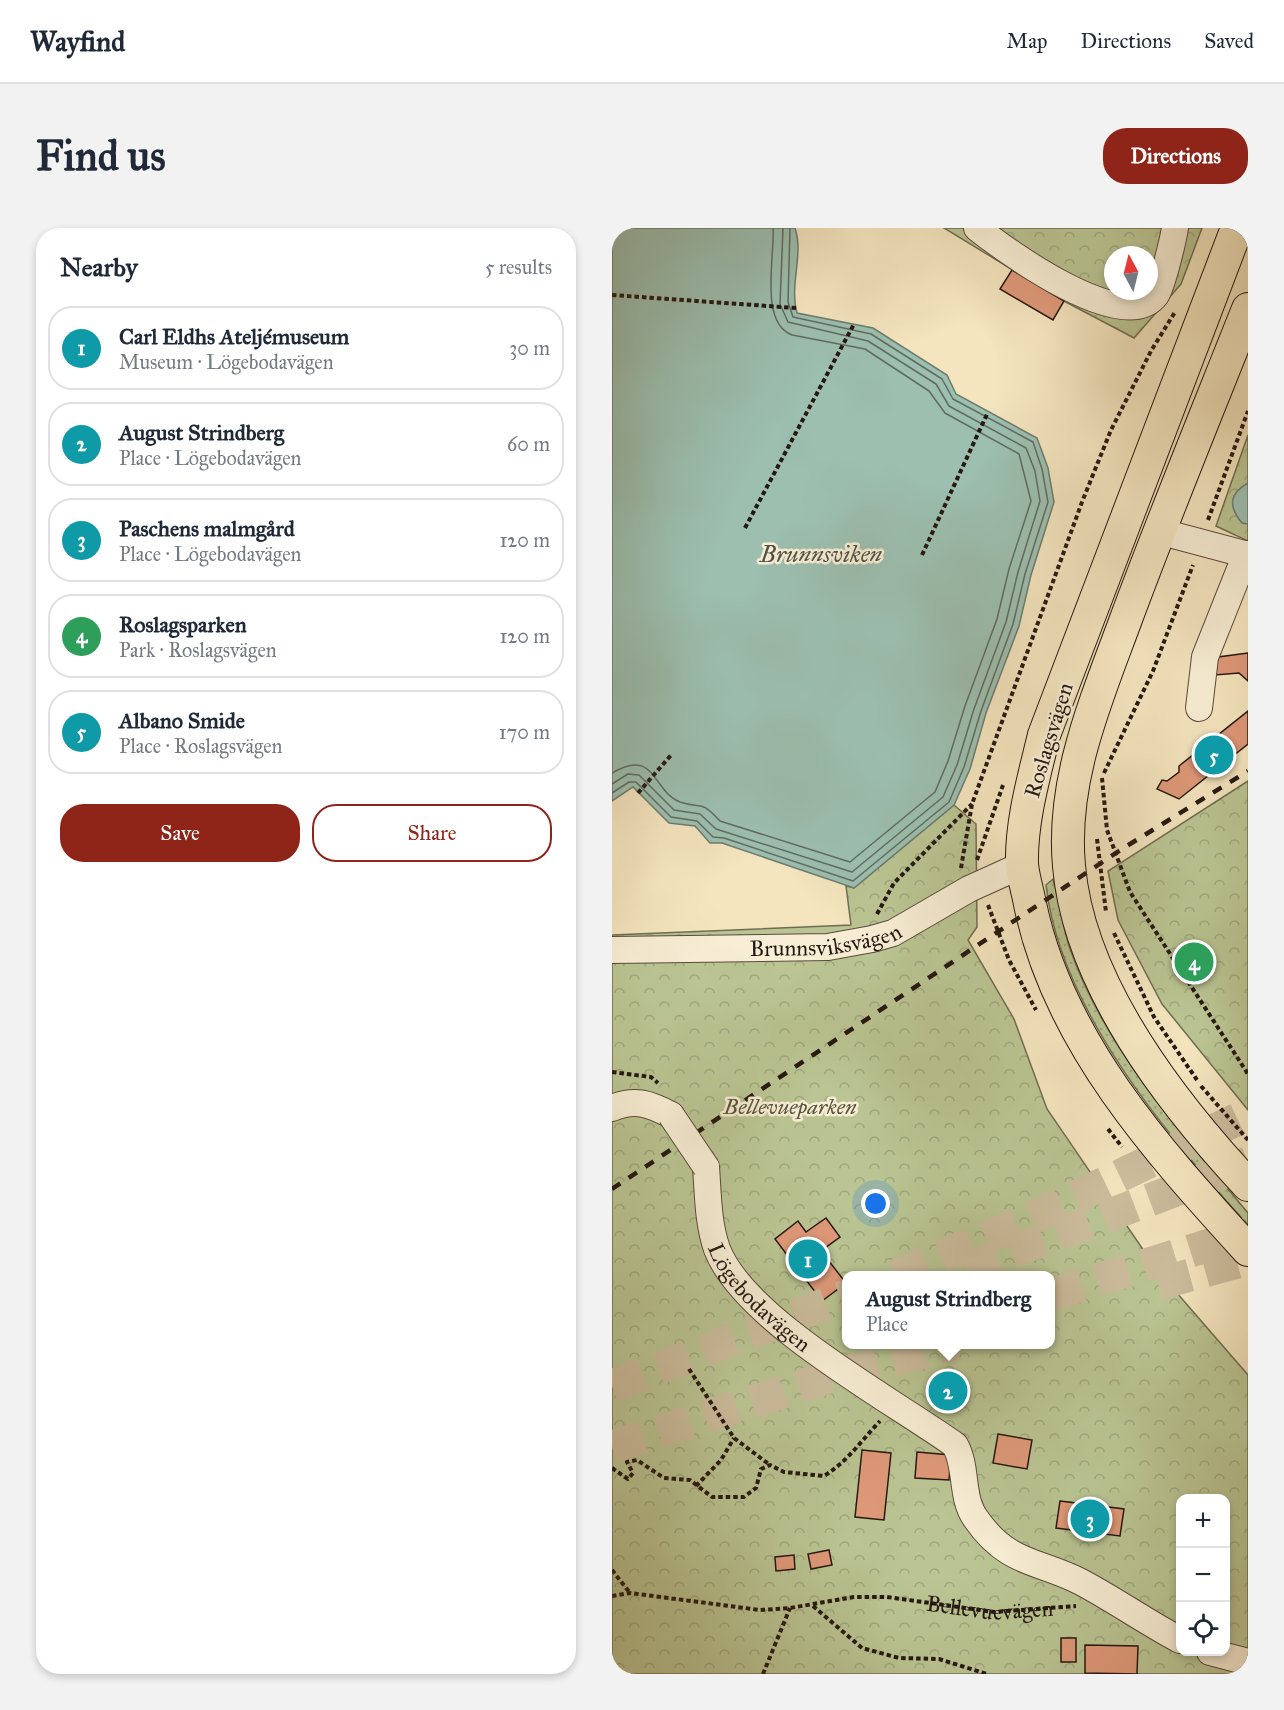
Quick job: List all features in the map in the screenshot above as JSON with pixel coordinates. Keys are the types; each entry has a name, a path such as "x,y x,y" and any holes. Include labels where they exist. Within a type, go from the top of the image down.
{"main road":[{"name":"Roslagsvägen","path":"1237,228 1044,735 1028,803 1022,865 1035,929 1052,975 1095,1061 1170,1161 1248,1250"},
{"name":"Roslagsvägen","path":"1248,309 1158,531 1084,736 1073,781 1068,834 1069,867 1078,914 1092,957 1130,1032 1169,1089 1248,1185"}],"street":[{"path":"977,228 1025,262 1091,298 1113,306 1141,306 1157,295 1175,228"},
{"path":"1158,531 1247,554 1205,657 1199,708"},
{"name":"Brunnsviksvägen","path":"612,950 828,947 872,939 893,933 980,883 1022,865"},
{"name":"Lögebodavägen","path":"612,1108 626,1102 648,1103 671,1115 706,1167 712,1227 717,1249 728,1269 767,1313 834,1364 955,1445 963,1465 965,1493 974,1517 992,1539 1017,1557 1079,1581 1115,1603"},
{"path":"1115,1603 1176,1638"},
{"path":"1225,1656 1248,1662"}],"path":[{"path":"612,295 796,308"},
{"path":"980,883 962,880 961,863 972,804 1094,471 1151,351 1180,304"},
{"path":"745,528 854,324"},
{"path":"1098,800 1102,778 1153,671 1186,588 1200,542 1248,411"},
{"path":"922,555 988,412"},
{"path":"638,793 672,754"},
{"path":"1102,778 1107,830 1130,892 1248,1074"},
{"path":"872,939 870,928 894,883 972,804"},
{"path":"1096,832 1107,917"},
{"path":"1112,928 1124,959 1154,1017 1199,1083 1248,1140"},
{"path":"612,1072 625,1074"},
{"path":"689,1369 734,1438 770,1465 784,1472 824,1476 855,1452 864,1437 896,1405"},
{"path":"696,1486 721,1460 734,1438"},
{"path":"612,1468 628,1479 633,1473 627,1462 637,1460 664,1478 684,1478 712,1497 744,1497 756,1488 762,1469 770,1465"},
{"path":"612,1569 630,1593"},
{"name":"Bellevuevägen","path":"612,1596 630,1593 760,1610 812,1605 854,1597 888,1597 994,1612 1115,1603"},
{"path":"812,1605 862,1648 899,1658 939,1659 987,1674"},
{"path":"762,1674 790,1608"}],"green space":[{"path":"944,228 1202,228 1181,284 1134,338 1064,301"},
{"path":"1248,435 1248,541 1216,526"},
{"path":"1248,781 1248,1110 1162,1004 1118,920 1108,871"},
{"name":"Bellevueparken","path":"954,805 976,824 977,927 968,940 1014,1019 1047,1109 1157,1270 1248,1375 1248,1674 612,1674 612,935 851,925 846,886 854,888"},
{"path":"1053,879 1069,946 1102,1019 1146,1087 1248,1213 1248,1225 1184,1152 1152,1111 1095,1024 1072,978 1055,932 1046,885"}],"water":[{"name":"Brunnsviken","path":"612,228 795,228 798,249 795,292 797,313 873,328 947,375 956,394 1037,438 1048,468 1054,502 1031,575 1019,626 986,713 970,769 954,805 854,888 722,843 710,843 695,826 669,823 633,787 612,801"},
{"path":"1248,483 1248,524 1242,523 1237,517 1233,501 1237,492"}],"building":[{"path":"1012,270 1064,301 1053,320 1000,289"},
{"path":"1248,653 1248,681 1239,673 1215,675 1218,657"},
{"path":"1248,711 1248,744 1179,799 1157,789 1162,780 1167,781 1179,772 1179,766"},
{"path":"826,1218 840,1237 821,1251 842,1278 842,1286 822,1301 775,1239 798,1221 806,1232"},
{"path":"998,1434 1032,1440 1027,1469 993,1463"},
{"path":"862,1450 891,1453 884,1520 855,1517"},
{"path":"917,1452 951,1455 949,1480 915,1478"},
{"path":"1060,1501 1124,1509 1120,1536 1056,1528"},
{"path":"829,1550 832,1565 811,1569 808,1554"},
{"path":"794,1555 795,1569 776,1571 775,1557"},
{"path":"1061,1638 1076,1638 1076,1662 1061,1662"},
{"path":"1085,1645 1138,1646 1137,1674 1085,1673"}],"tunnel":[{"path":"908,1271 1032,1218 1248,1114"},
{"path":"966,1269 1248,1163"},
{"path":"1055,1293 1248,1233"},
{"path":"1158,1284 1248,1259"},
{"path":"612,1386 842,1298"},
{"path":"612,1447 829,1377 937,1349"}],"railway":[{"path":"612,1189 1122,849 1248,771"}],"place":[{"name":"Albano Smide","path":"1214,755"},
{"name":"Roslagsparken","path":"1194,962"},
{"name":"Carl Eldhs Ateljémuseum","path":"808,1259"},
{"name":"August Strindberg","path":"948,1391"},
{"name":"Paschens malmgård","path":"1090,1519"}]}
